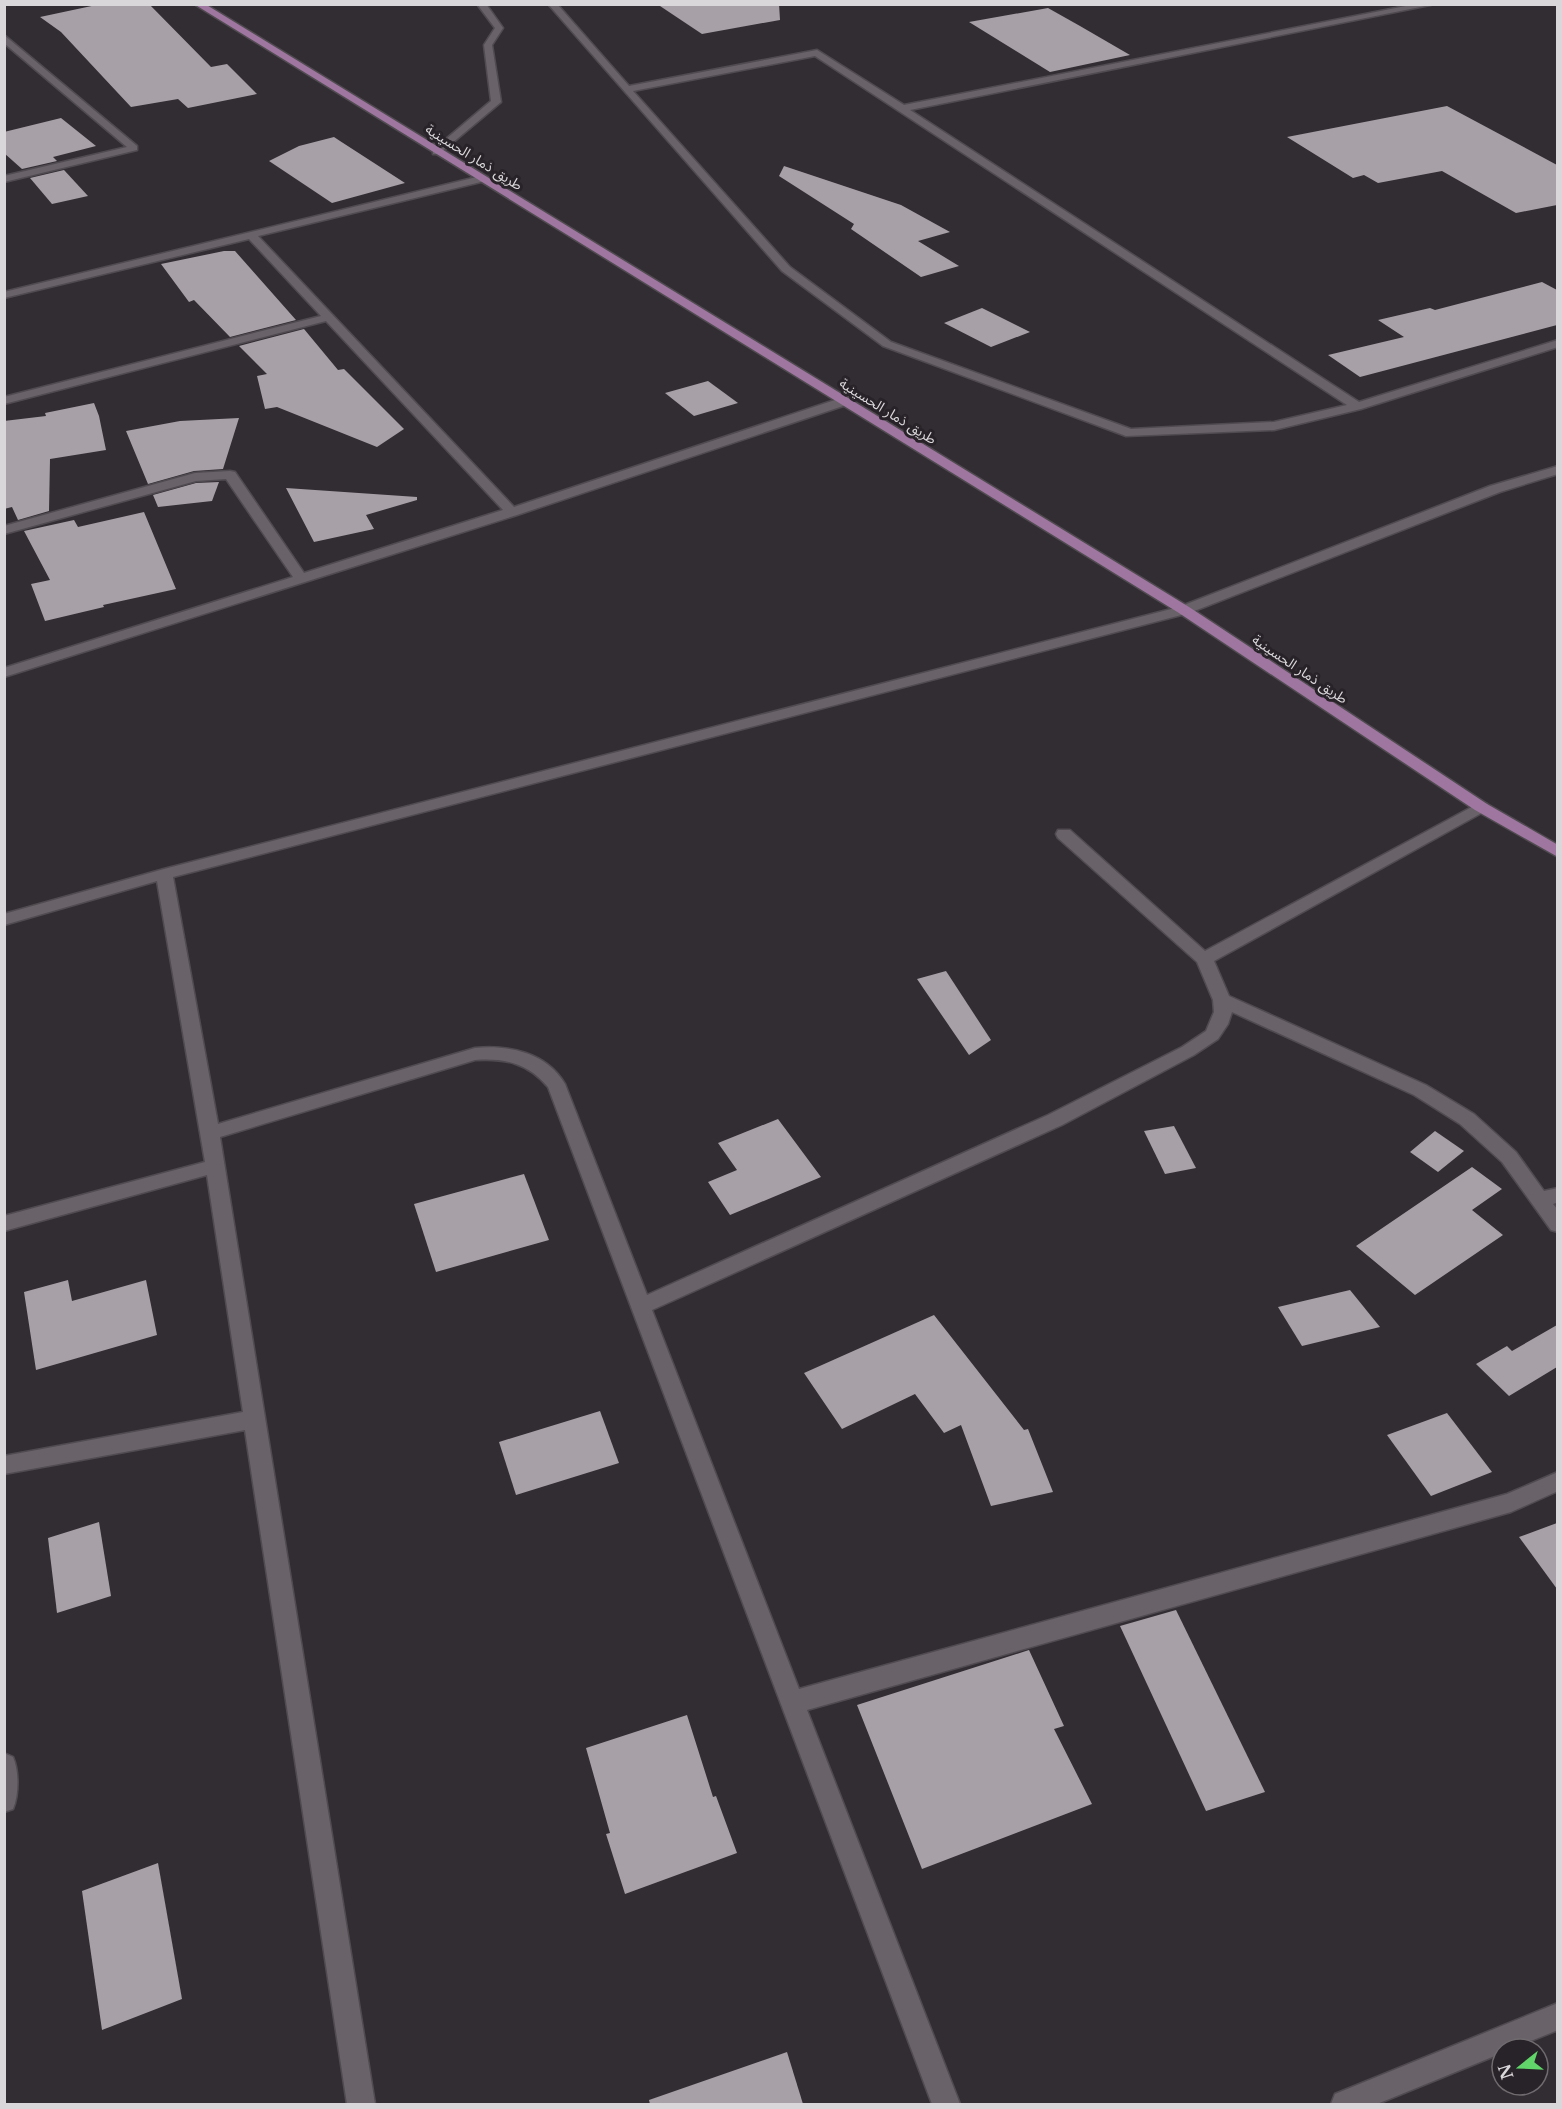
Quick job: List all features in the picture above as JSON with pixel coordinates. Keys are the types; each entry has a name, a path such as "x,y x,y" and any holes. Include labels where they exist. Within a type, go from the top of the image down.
{"main road":[{"name":"طريق ذمار الحسينية","path":"198,4 1184,610 1481,807 1557,852"}],"street":[{"path":"436,152 496,102 488,45 499,28 481,4"},
{"path":"552,4 786,269 887,344 1130,433 1274,426 1357,406 1557,343"},
{"path":"900,109 1431,4"},
{"path":"4,38 134,148 4,179"},
{"path":"627,89 817,52 900,109 1357,406"},
{"path":"4,295 481,179"},
{"path":"250,234 512,512"},
{"path":"4,401 328,317"},
{"path":"4,673 512,512 845,401"},
{"path":"4,920 164,874 1184,610 1495,489 1557,470"},
{"path":"4,530 195,477 230,476 301,579"},
{"path":"1204,959 1481,807"},
{"path":"641,1306 1055,1120 1188,1052 1212,1035 1220,1024 1223,1012 1222,1000 1204,959 1064,834"},
{"path":"164,874 210,1133 361,2104"},
{"path":"1222,1000 1420,1090 1467,1119 1549,1197 1557,1225"},
{"path":"210,1133 474,1054 509,1053 525,1058 538,1064 556,1084 946,2104"},
{"path":"4,1224 215,1166"},
{"path":"4,1465 255,1419"},
{"path":"791,1703 1511,1502 1557,1481"},
{"path":"4,1765 4,1800"},
{"path":"1345,2104 1557,2016"}],"building":[{"path":"101,4 149,4 211,67 227,64 257,94 188,108 178,99 131,107 61,32 40,17"},
{"path":"657,4 779,4 780,20 702,34"},
{"path":"1048,8 1130,55 1050,72 969,22"},
{"path":"1447,106 1557,165 1557,205 1516,213 1442,171 1378,183 1364,175 1353,178 1287,137"},
{"path":"61,118 96,146 53,157 57,161 22,169 4,153 4,132"},
{"path":"334,137 405,183 332,203 269,161 299,146"},
{"path":"784,166 901,205 950,232 918,241 959,266 921,277 851,229 854,224 779,176"},
{"path":"64,170 88,196 52,204 30,178"},
{"path":"224,251 235,251 296,320 230,337 194,300 189,302 161,264"},
{"path":"1542,282 1557,290 1557,325 1360,377 1328,355 1404,337 1378,320 1430,308 1435,310"},
{"path":"982,308 1030,332 991,347 944,323"},
{"path":"304,329 338,370 344,369 404,429 377,447 277,407 265,409 257,376 267,374 239,346"},
{"path":"708,381 738,403 694,416 665,393"},
{"path":"94,403 106,450 50,459 49,511 18,520 12,507 4,509 4,421 46,416 45,413"},
{"path":"239,418 223,469 194,471 148,484 126,431 180,421"},
{"path":"219,482 212,501 158,507 153,495 196,483"},
{"path":"286,488 417,497 417,500 366,515 374,529 314,542"},
{"path":"144,512 176,589 45,621 31,584 50,580 24,531 74,520 78,527"},
{"path":"946,971 991,1040 969,1055 917,979"},
{"path":"778,1119 821,1177 730,1215 708,1182 737,1170 718,1143"},
{"path":"1174,1126 1196,1168 1165,1174 1144,1131"},
{"path":"1435,1131 1464,1151 1438,1172 1410,1152"},
{"path":"1472,1167 1502,1189 1472,1210 1503,1235 1415,1295 1356,1246"},
{"path":"524,1174 549,1240 436,1272 414,1204"},
{"path":"68,1280 72,1301 146,1280 157,1335 36,1370 24,1292"},
{"path":"1350,1290 1380,1327 1302,1346 1278,1307"},
{"path":"934,1315 1024,1430 1028,1429 1053,1492 991,1506 961,1425 944,1433 915,1394 842,1429 804,1373"},
{"path":"1557,1325 1557,1367 1509,1396 1476,1364 1507,1346 1512,1351"},
{"path":"600,1411 619,1463 516,1495 499,1442"},
{"path":"1447,1413 1492,1472 1431,1496 1387,1435"},
{"path":"99,1522 111,1596 57,1613 48,1538"},
{"path":"1557,1523 1557,1589 1519,1537"},
{"path":"1176,1610 1265,1792 1206,1811 1120,1626"},
{"path":"1029,1650 1064,1726 1054,1729 1092,1804 922,1869 857,1705"},
{"path":"687,1715 713,1797 716,1796 737,1853 625,1894 606,1834 610,1833 586,1748"},
{"path":"158,1863 182,1999 102,2030 82,1891"},
{"path":"787,2052 803,2104 650,2104 649,2100"}]}
